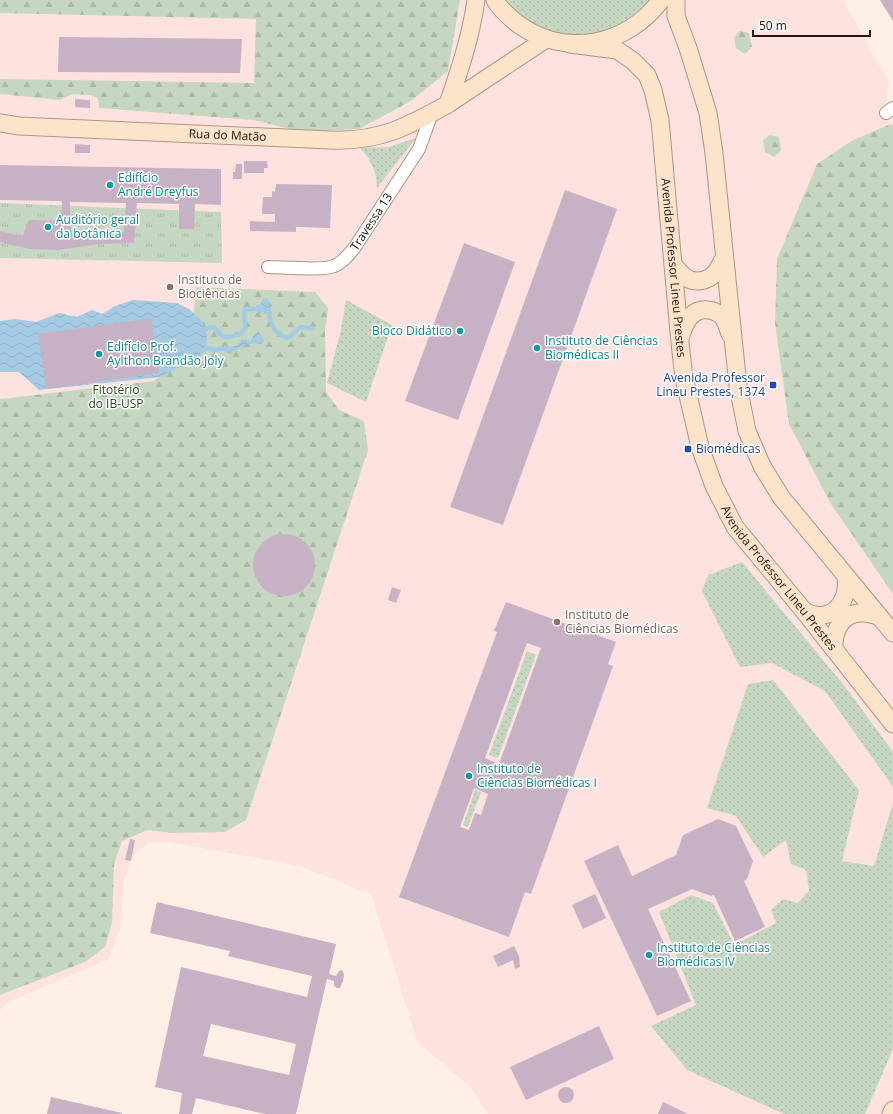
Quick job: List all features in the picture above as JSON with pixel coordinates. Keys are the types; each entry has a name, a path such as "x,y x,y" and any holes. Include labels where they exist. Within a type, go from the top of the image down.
{"main road":[{"path":"448,104 463,61 476,0"},
{"path":"495,0 510,18 527,30 546,39 570,44 593,43 615,37 635,26 652,11 661,0"},
{"path":"676,0 676,16 688,48 708,113 738,386 747,431 762,466 781,497 893,633"},
{"name":"Rua do Matão","path":"0,122 19,126 348,141 366,139 384,135 432,113 546,39"},
{"name":"Avenida Professor Lineu Prestes","path":"570,44 617,50 633,61 647,75 653,90 660,120 684,378 700,447 714,486 735,527 804,611 893,724"},
{"path":"673,264 683,276 697,281 704,280 716,273 724,258"},
{"path":"680,343 686,322 693,314 702,309 713,310 722,316 733,341"},
{"path":"804,611 811,615 824,616 834,611 842,603 846,593 846,577"},
{"path":"834,649 833,641 836,630 842,620 852,614 863,612 879,616"},
{"path":"891,1114 893,1110"}],"street":[{"name":"Travessa 13","path":"268,267 334,267 345,258 355,247 419,148 432,113"}],"shaded area":[{"path":"0,0 843,0 889,83 885,112 893,123 893,1114 488,1114 469,1085 418,1043 371,894 301,866 169,842 148,843 132,856 124,880 120,932 107,960 8,1002 0,1010"}],"green space":[{"path":"0,0 460,0 448,71 411,101 359,129 303,132 253,120 99,108 98,98 91,95 73,94 60,100 0,94 0,79 254,83 256,19 0,13"},
{"path":"507,0 650,0 646,6 623,24 597,34 568,36 540,28 516,12"},
{"path":"740,31 749,33 752,47 745,54 736,48 734,37"},
{"path":"891,124 893,126 893,594 831,504 789,424 775,323 777,259 817,164 853,140"},
{"path":"770,135 779,137 781,151 774,157 765,152 763,140"},
{"path":"416,138 377,188 373,166 360,148 389,147"},
{"path":"0,203 221,212 222,263 0,258"},
{"name":"Fitotério do IB-USP","path":"196,287 315,292 328,308 325,332 326,392 339,410 364,421 368,450 246,820 225,832 173,833 147,830 122,841 114,864 112,923 105,947 85,962 0,995 0,399 154,381 185,358 192,329"},
{"path":"346,300 392,325 366,402 327,383 341,330"},
{"path":"742,562 847,689 893,752 893,787 825,691 772,663 740,667 702,591 708,575"},
{"path":"527,651 536,655 498,758 489,755"},
{"path":"773,680 859,790 842,861 874,866 893,803 893,1049 865,1114 784,1114 687,1070 651,1026 696,1005 659,912 691,895 713,903 734,945 776,923 771,910 783,899 798,903 809,891 806,870 791,864 786,840 763,857 736,816 707,808 748,684"},
{"path":"475,790 481,792 468,827 463,825"}],"water":[{"path":"268,298 272,313 269,314 262,312 259,314 254,309 257,305 261,304 263,299"},
{"path":"133,300 177,303 189,309 202,321 207,335 206,352 161,377 39,390 19,372 0,372 0,321 15,319 36,322 59,313 77,317 92,310 102,314 115,306"},
{"path":"257,332 263,337 264,341 261,344 249,344 230,354 221,349 223,344 230,348 237,346 242,339 251,341 254,334"}],"building":[{"path":"880,0 893,0 893,21"},
{"path":"59,37 242,39 240,73 58,72"},
{"path":"75,99 90,100 90,108 75,107"},
{"path":"75,144 90,145 90,153 75,153"},
{"path":"244,161 267,161 268,168 264,168 264,173 244,173"},
{"path":"236,164 242,164 242,179 233,179 233,172 235,172"},
{"name":"Edifício André Dreyfus","path":"0,165 221,169 221,205 195,204 194,229 179,229 179,204 137,203 134,243 98,244 58,250 30,249 0,242 0,231 23,235 29,220 61,221 62,201 0,200","holes":["70,202 126,203 124,232 99,233 73,239 70,223"]},
{"path":"276,184 332,185 330,228 296,227 296,232 250,231 250,221 275,222 275,214 262,214 263,197 272,197 272,191 275,192"},
{"name":"Instituto de Ciências Biomédicas II","path":"565,190 617,209 503,525 450,507"},
{"name":"Bloco Didático","path":"464,243 515,262 458,420 405,401"},
{"name":"Edifício Prof. Aylthon Brandão Joly","path":"151,318 159,373 46,389 38,334"},
{"path":"284,534 296,537 306,543 312,553 315,565 312,577 306,587 296,593 284,596 272,593 262,587 256,577 253,565 256,553 262,543 272,537"},
{"path":"392,587 401,590 396,603 388,600"},
{"path":"506,602 616,642 608,664 613,666 531,894 525,892 509,937 399,897 497,632 494,631","holes":["527,643 541,648 499,764 485,758","474,788 488,794 481,815 475,813 469,830 460,827"]},
{"name":"Instituto de Ciências Biomédicas IV","path":"718,819 736,826 753,861 747,879 744,881 765,927 735,941 714,895 711,896 692,889 648,909 691,1001 657,1016 584,861 618,845 632,876 676,855 683,835"},
{"path":"130,839 135,840 131,861 125,860"},
{"path":"595,894 606,918 583,929 572,905"},
{"path":"157,902 336,944 329,974 336,976 339,971 342,970 344,974 343,981 340,988 337,988 334,986 334,981 327,979 296,1114 265,1114 196,1098 192,1114 179,1114 182,1093 155,1087 181,967 307,997 312,976 228,956 230,951 150,933","holes":["211,1024 296,1044 289,1075 203,1056"]},
{"path":"514,946 519,956 520,967 515,969 513,960 498,967 493,956"},
{"path":"599,1026 614,1059 526,1100 510,1067"},
{"path":"563,1087 569,1087 574,1092 572,1101 569,1103 563,1103 558,1098 558,1092"},
{"path":"51,1097 122,1113 122,1114 47,1114"},
{"path":"663,1102 688,1114 658,1114"}],"waterway":[{"path":"205,329 214,327 219,333 226,337 236,335 242,332 245,328 245,309 254,309"},
{"path":"269,314 271,323 275,330 284,337 289,338 300,327 313,328"},
{"path":"206,348 215,350 221,349"}],"place":[{"name":"Edifício André Dreyfus","path":"110,185"},
{"name":"Auditório geral da botânica","path":"48,227"},
{"name":"Instituto de Biociências","path":"170,287"},
{"name":"Bloco Didático","path":"460,331"},
{"name":"Instituto de Ciências Biomédicas II","path":"537,348"},
{"name":"Edifício Prof. Aylthon Brandão Joly","path":"99,354"},
{"name":"Avenida Professor Lineu Prestes, 1374","path":"773,385"},
{"name":"Biomédicas","path":"688,449"},
{"name":"Instituto de Ciências Biomédicas","path":"557,622"},
{"name":"Instituto de Ciências Biomédicas I","path":"469,776"},
{"name":"Instituto de Ciências Biomédicas IV","path":"649,955"}]}
